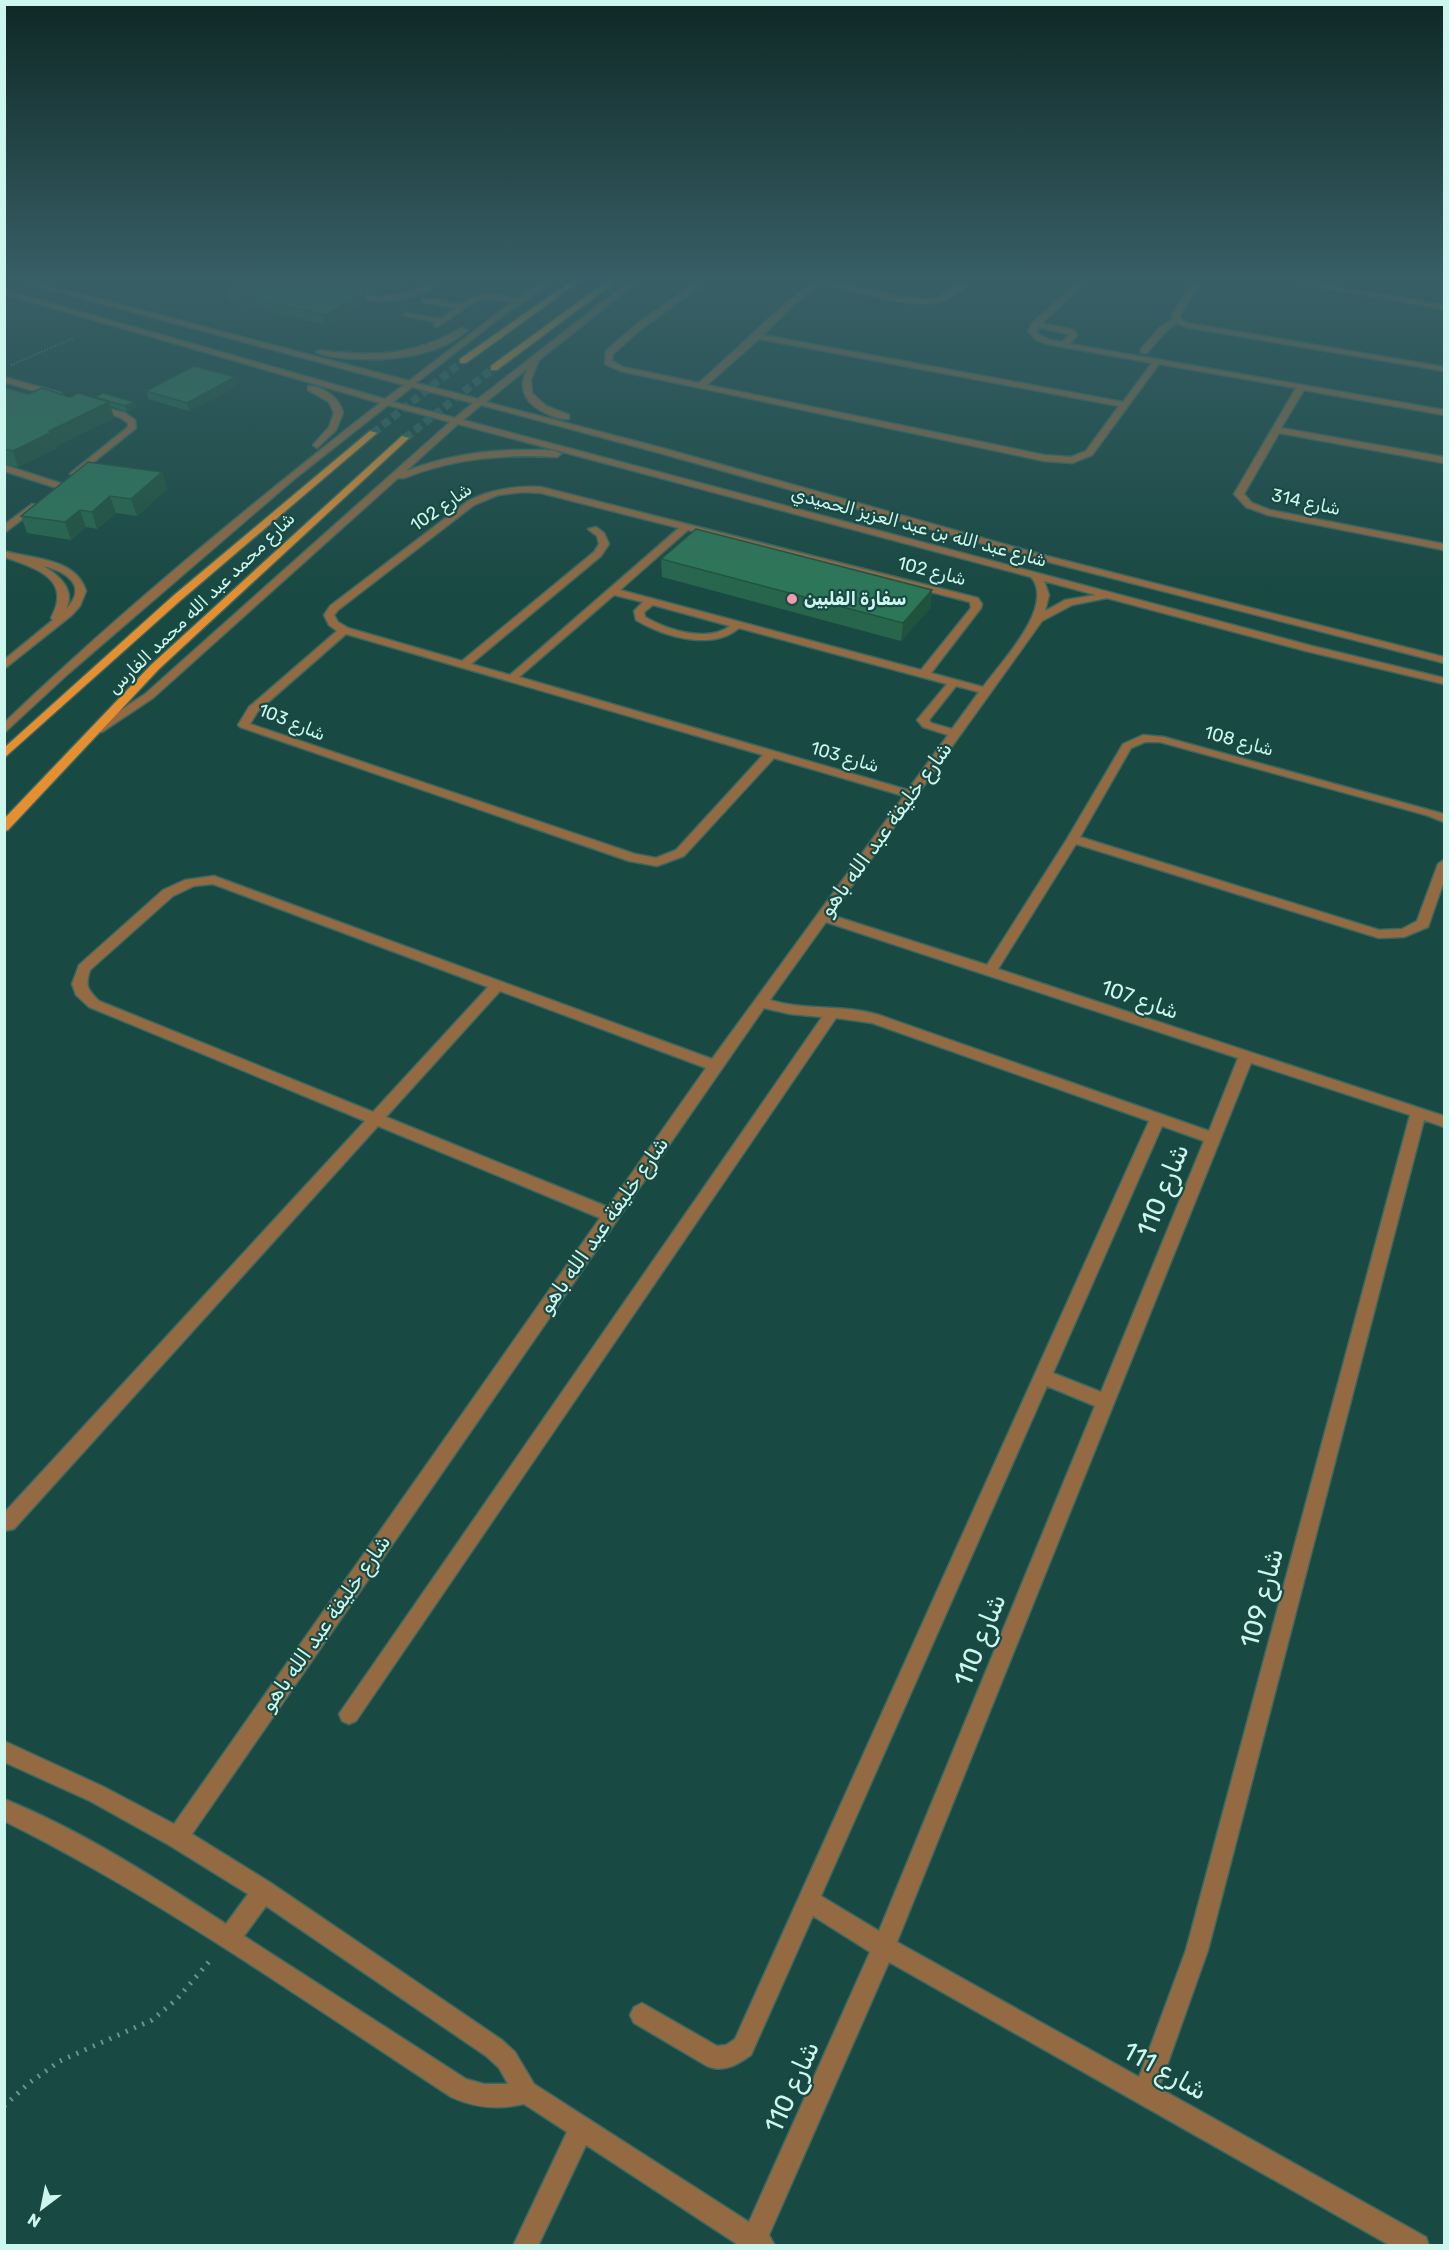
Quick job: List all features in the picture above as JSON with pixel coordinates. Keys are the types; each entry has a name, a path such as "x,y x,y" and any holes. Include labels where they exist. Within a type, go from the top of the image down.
{"main road":[{"name":"شارع محمد عبد الله محمد الفارس","path":"4,755 177,598 373,433"},
{"name":"شارع محمد عبد الله محمد الفارس","path":"4,827 155,667 405,438"}],"street":[{"path":"21,384 69,398"},
{"path":"290,477 337,423 340,412 334,401 312,388 299,384"},
{"name":"شارع عبد الله بن عبد العزيز الحميدي","path":"324,384 1310,649 1444,681"},
{"name":"شارع عبد الله بن عبد العزيز الحميدي","path":"405,384 740,472 1041,557 1444,660"},
{"path":"98,730 149,696 456,421 502,384"},
{"path":"526,384 532,399 551,412 678,448 740,472"},
{"path":"691,384 1044,458 1072,460 1089,453 1141,384"},
{"path":"1013,384 1125,405"},
{"path":"1284,384 1444,412"},
{"path":"4,730 74,663 290,477 409,385"},
{"name":"شارع 314","path":"1301,387 1239,494 1249,505 1268,512 1444,547"},
{"path":"50,494 132,428 132,422 127,417 80,402"},
{"path":"1277,430 1444,460"},
{"path":"391,481 435,464 487,454 541,453 607,460"},
{"path":"4,468 60,486"},
{"name":"شارع 102","path":"344,630 330,621 329,615 334,608 471,503 495,493 526,489 541,490 974,600 977,604 976,608 924,674"},
{"path":"4,530 41,501"},
{"path":"815,516 820,510 835,509 964,542 1041,557"},
{"path":"511,679 686,527"},
{"path":"463,665 598,554 604,544 603,539 593,529"},
{"path":"4,554 47,572 60,583 64,590 65,604 49,627"},
{"path":"4,666 75,606 81,591 80,585 72,574 65,570 19,559"},
{"name":"شارع خليفة عبد الله باهو","path":"177,1837 609,1215 760,1002 1038,619 1045,593 1043,586 1033,574"},
{"path":"612,591 987,691"},
{"name":"شارع خليفة عبد الله باهو","path":"1038,619 1069,602 1089,598 1118,597"},
{"path":"651,601 639,611 640,618 649,623 697,636 710,638 723,635 738,624"},
{"name":"شارع 103","path":"770,755 680,853 657,862 633,858 244,725 253,710 344,630 910,794"},
{"path":"954,682 923,720 927,725 956,734"},
{"name":"شارع 108","path":"990,971 1073,839 1127,746 1143,738 1160,739 1430,812 1444,818"},
{"path":"1073,839 1379,934 1404,933 1423,924 1444,864"},
{"path":"609,1215 94,1004 81,992 79,984 84,968 168,893 181,885 197,880 214,880 715,1066"},
{"name":"شارع 107","path":"822,916 1444,1121"},
{"path":"7,1523 498,985"},
{"path":"760,1002 795,1012 874,1018 1213,1138"},
{"path":"349,1714 832,1014"},
{"name":"شارع 110","path":"759,2243 884,1947 1246,1057"},
{"name":"شارع 109","path":"1145,2093 1197,1950 1418,1113"},
{"path":"642,2015 715,2058 730,2056 743,2047 810,1902 1158,1119"},
{"path":"1042,1376 1106,1402"},
{"path":"4,1751 97,1794 177,1837 263,1891 494,2048 512,2068 526,2092 759,2243"},
{"path":"4,1809 84,1849 156,1891 459,2089 475,2095 492,2097 509,2097 526,2092"},
{"path":"229,1938 263,1891"},
{"name":"شارع 111","path":"810,1902 884,1947 1417,2246"},
{"path":"525,2246 582,2127"}],"path":[{"path":"4,2106 41,2074 76,2052 133,2030 152,2020 169,2006 229,1938"}],"building":[{"path":"159,384 222,384 187,403 146,391"},
{"path":"4,387 28,394 42,388 70,397 78,393 109,402 13,451 4,449"},
{"path":"103,393 134,402 125,406 95,397"},
{"path":"88,462 162,472 131,499 110,496 92,512 80,510 65,522 21,516"},
{"path":"696,529 932,590 903,623 661,559"}],"tunnel":[{"path":"373,433 434,384"},
{"path":"405,438 474,384"}],"place":[{"name":"سفارة الفلبين","path":"792,599"}]}
